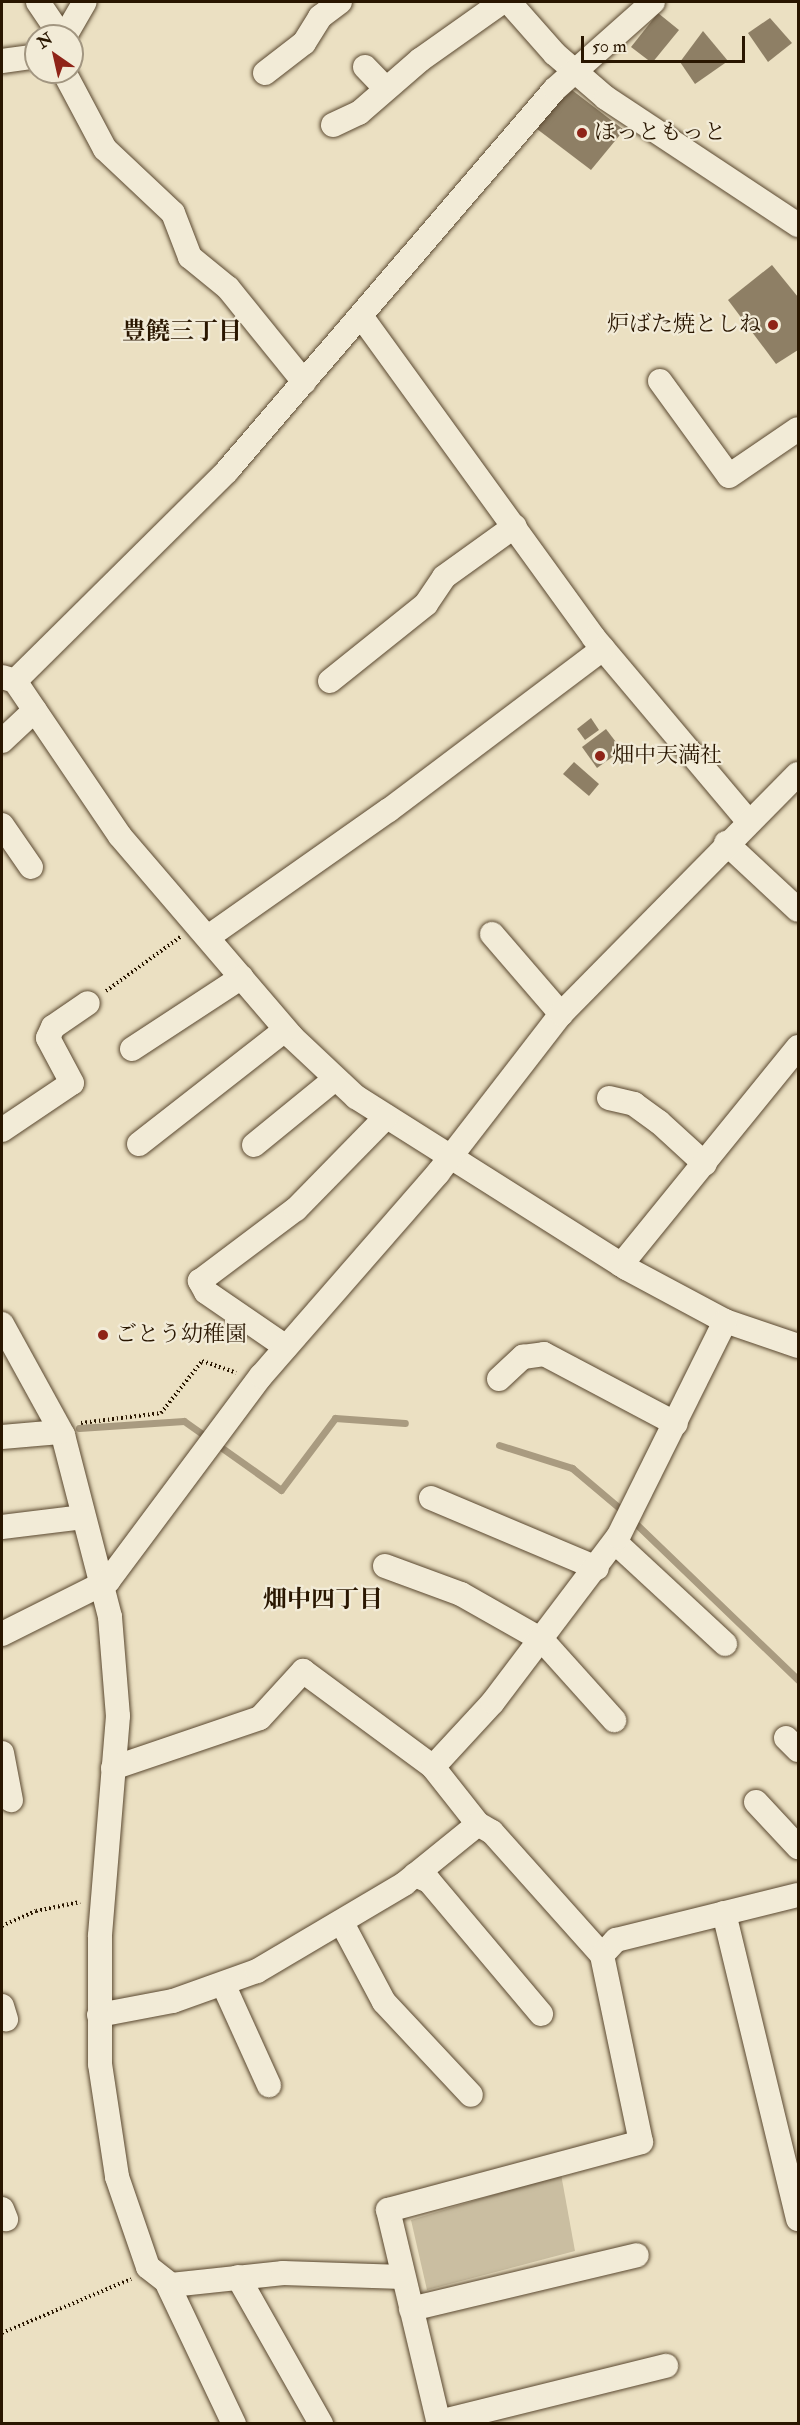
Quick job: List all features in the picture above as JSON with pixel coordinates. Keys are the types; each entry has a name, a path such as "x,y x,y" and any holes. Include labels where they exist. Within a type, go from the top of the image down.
{"street":[{"path":"38,2 54,24"},
{"path":"71,24 85,2"},
{"path":"265,73 304,43 320,17 340,2"},
{"path":"333,125 359,113 386,89 502,2"},
{"path":"509,2 572,71 798,225"},
{"path":"653,2 572,71 227,471 8,679 35,710 120,836 285,1030 335,1078 386,1117 621,1265 725,1321 798,1347"},
{"path":"2,61 24,58"},
{"path":"365,67 386,89"},
{"path":"70,84 105,149 173,213 190,257 228,288 304,382"},
{"path":"361,316 603,649 748,821"},
{"path":"660,381 729,476 798,429"},
{"path":"330,681 426,604 444,577 515,526"},
{"path":"203,931 389,810 603,649"},
{"path":"2,741 35,710"},
{"path":"2,1634 102,1586 257,1383 449,1157 561,1014 726,843 798,774"},
{"path":"2,825 31,867"},
{"path":"726,843 798,910"},
{"path":"492,934 561,1014"},
{"path":"132,1049 242,977"},
{"path":"2,1130 72,1083 48,1038 53,1027 88,1003"},
{"path":"139,1144 285,1030"},
{"path":"621,1265 797,1052"},
{"path":"254,1145 335,1078"},
{"path":"609,1098 651,1116 705,1164"},
{"path":"286,1347 206,1292 200,1281 296,1209 386,1117"},
{"path":"433,1767 542,1640 615,1542 676,1424 725,1321"},
{"path":"2,1324 59,1428 102,1586 118,1691 102,1900 99,2015 110,2147 150,2269 168,2285 234,2424"},
{"path":"499,1379 523,1357 544,1354 676,1424"},
{"path":"2,1437 59,1428"},
{"path":"431,1498 597,1568"},
{"path":"2,1527 83,1517"},
{"path":"615,1542 724,1644"},
{"path":"385,1566 461,1594 542,1640 614,1720"},
{"path":"113,1768 260,1718 303,1671 433,1767 478,1824 492,1832 609,1948 641,2142 388,2210 439,2423 666,2366"},
{"path":"2,1753 11,1800"},
{"path":"756,1802 798,1847"},
{"path":"99,2015 224,1986 342,1923 415,1875 478,1824"},
{"path":"415,1875 429,1881 541,2014"},
{"path":"609,1948 724,1913 798,1895"},
{"path":"724,1913 798,2220"},
{"path":"342,1923 384,2002 471,2095"},
{"path":"224,1986 268,2085"},
{"path":"411,2309 637,2255"},
{"path":"168,2285 238,2277 403,2277"},
{"path":"238,2277 321,2424"}],"path":[{"path":"88,1003 203,931"},
{"path":"59,1428 161,1413 207,1359 257,1383"},
{"path":"2,1926 55,1905 102,1900"},
{"path":"2,2332 82,2303 150,2269"}],"shaded area":[{"path":"561,2174 575,2251 427,2290 411,2220"}],"building":[{"path":"658,13 679,30 652,63 631,47"},
{"path":"770,18 792,43 768,62 748,33"},
{"path":"703,31 728,61 695,84 680,62"},
{"path":"568,87 624,130 591,170 537,129"},
{"name":"炉ばた焼としね","path":"772,265 798,297 798,350 776,364 728,300"},
{"path":"591,718 599,730 585,740 577,729"},
{"path":"606,729 622,750 597,768 582,747"},
{"path":"574,762 599,784 589,796 563,774"}],"waterway":[{"path":"79,1428 184,1421 281,1490 335,1418 405,1423"},
{"path":"499,1445 572,1468 624,1512"},
{"path":"632,1520 798,1680"}],"place":[{"name":"ほっともっと","path":"582,133"},
{"name":"炉ばた焼としね","path":"773,325"},
{"name":"畑中天満社","path":"600,756"},
{"name":"ごとう幼稚園","path":"103,1335"}],"district":[{"name":"豊饒三丁目","path":"182,332"},
{"name":"畑中四丁目","path":"323,1600"}]}
